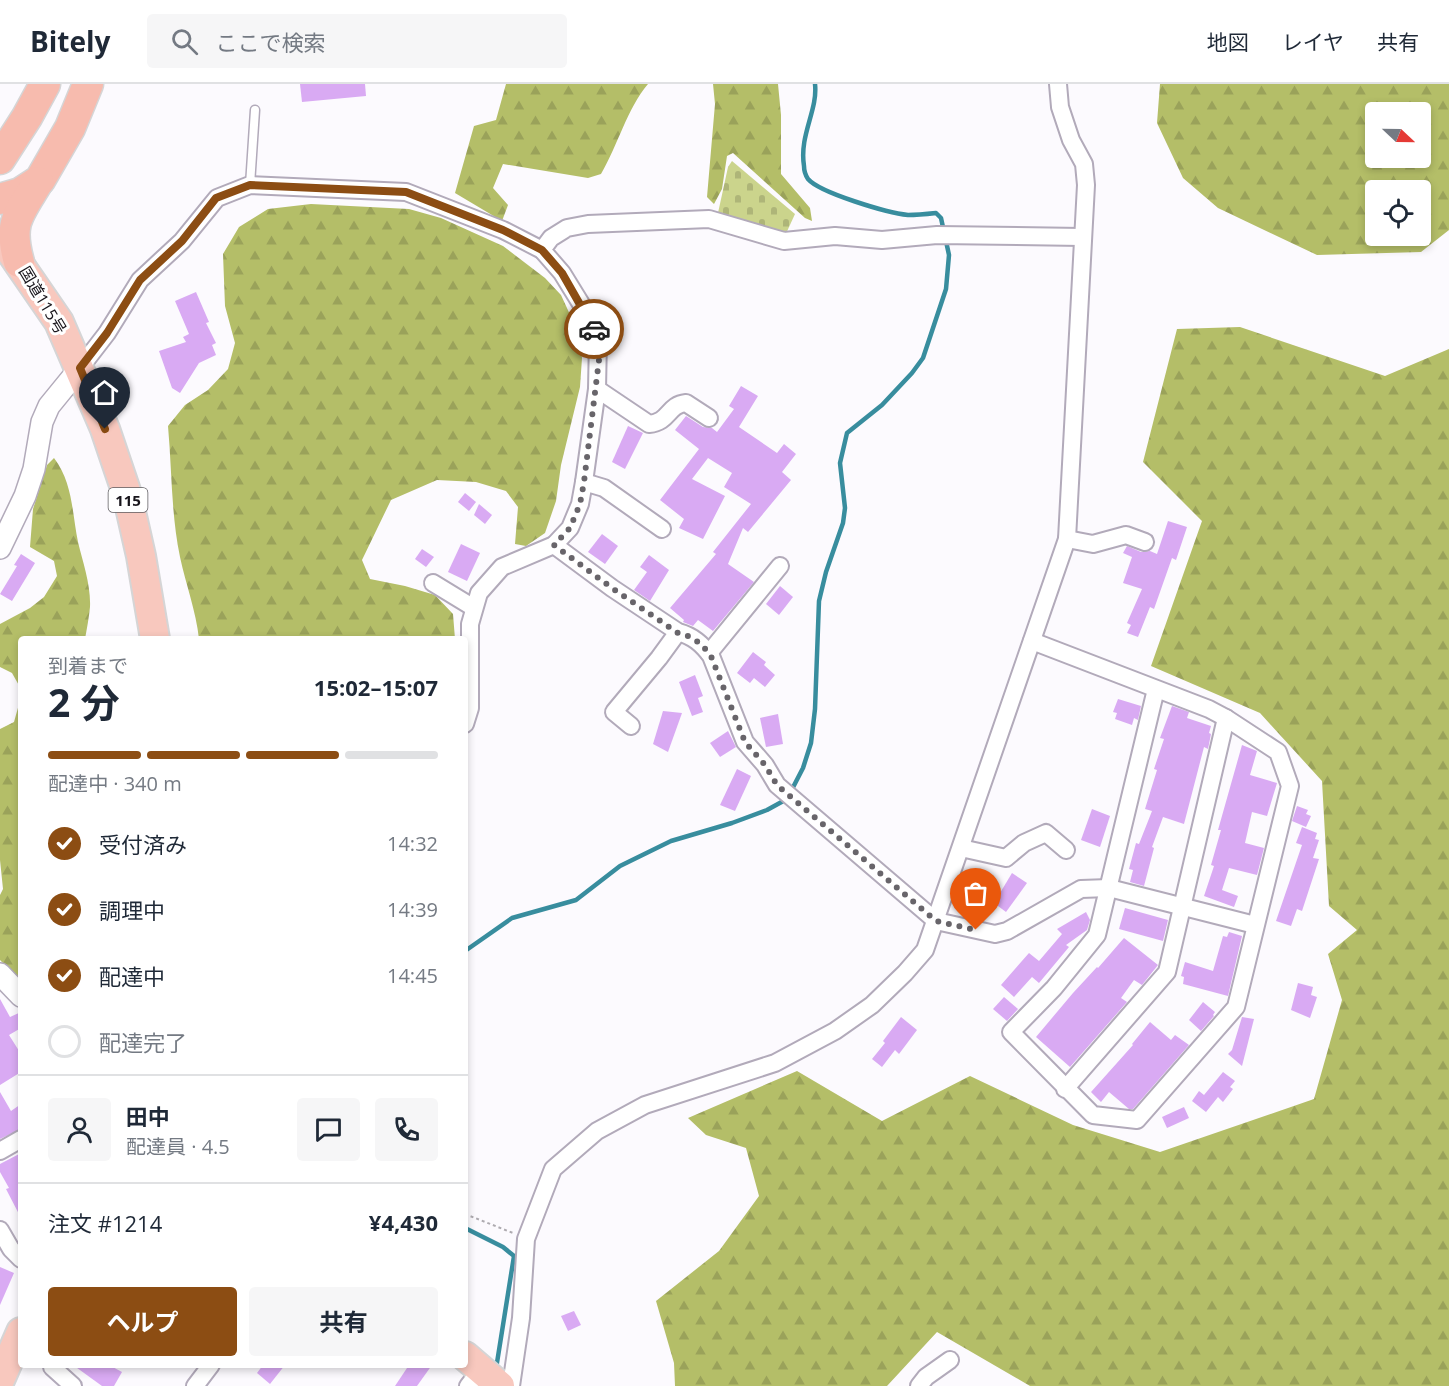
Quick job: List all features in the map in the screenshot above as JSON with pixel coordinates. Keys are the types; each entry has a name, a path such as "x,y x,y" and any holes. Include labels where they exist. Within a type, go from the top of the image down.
{"highway":[{"path":"0,134 28,84"},
{"path":"0,159 45,84"},
{"path":"8,266 20,211 70,128 88,84"},
{"path":"0,199 20,193 40,180"},
{"name":"国道115号","path":"0,236 8,266 59,322 73,376"},
{"name":"115","path":"73,376 111,499 124,561 136,636"},
{"name":"115","path":"73,376 105,429 127,494 141,556 154,636"},
{"path":"5,1380 18,1341"},
{"path":"5,1380 35,1368"}],"street":[{"path":"511,1386 521,1318 526,1239 554,1169 597,1131 645,1105 775,1064 835,1031 872,1005 905,974 925,950 1067,539 1086,185 1084,164 1071,140 1060,107 1058,84"},
{"path":"0,548 28,487 34,469 42,423 49,406 107,333 140,280 182,241 216,198 250,185 406,192 503,230 542,250 562,273 586,312 598,339 597,388 580,504 570,528 554,545 502,567 479,593 470,624 470,708 468,714"},
{"path":"542,250 551,238 567,228 588,224 709,219 784,241 835,236 882,240 937,235 1082,237"},
{"path":"597,388 649,424 659,423 678,404 686,402 710,418"},
{"path":"584,482 604,488 662,529"},
{"path":"1067,539 1093,544 1126,535 1145,542"},
{"path":"554,545 678,633 689,635 704,646 709,653 745,742 765,765 777,785 936,921 995,934 1007,931 1081,889 1109,888 1255,925"},
{"path":"709,653 780,566"},
{"path":"433,583 474,608"},
{"path":"631,726 614,712 678,633"},
{"path":"1032,641 1156,689 1226,718 1278,752 1290,786 1236,1007 1137,1120 1093,1115 1011,1032 1054,988 1097,935 1156,689"},
{"path":"1065,1089 1167,972 1180,907 1226,718"},
{"path":"961,848 1006,858 1024,843 1046,833 1066,850"},
{"path":"0,974 18,993"},
{"path":"0,1151 18,1141"},
{"path":"0,1230 18,1256"},
{"path":"919,1386 927,1377 951,1360"},
{"path":"43,1368 73,1386"}],"lane":[{"path":"250,185 255,110"}],"path":[{"path":"468,1215 502,1227 526,1239"}],"green space":[{"path":"506,84 648,84 628,116 601,174 588,178 503,164 493,188 508,205 502,221 455,193 474,126 496,120"},
{"path":"713,84 778,84 781,115 781,174 810,208 812,221 805,218 733,153 727,156 722,189 714,204 707,197 715,104"},
{"path":"1160,84 1449,84 1449,230 1431,244 1431,180 1365,180 1365,246 1429,246 1421,252 1317,255 1218,208 1183,178 1157,123"},
{"path":"732,161 795,214 784,238 718,213 728,167"},
{"path":"311,204 409,209 441,218 503,246 545,278 561,295 578,332 582,358 580,387 561,465 556,501 545,533 526,546 515,544 518,507 506,491 476,482 437,480 391,500 362,560 370,579 435,595 453,614 455,636 199,636 177,541 168,426 185,405 208,390 228,369 235,343 225,306 223,254 239,227 268,209"},
{"path":"1240,327 1385,376 1449,349 1449,1386 1030,1386 937,1332 887,1386 675,1386 674,1363 656,1301 719,1251 759,1196 746,1148 706,1135 688,1118 797,1071 882,1121 970,1076 1073,1125 1160,1152 1314,1099 1342,1000 1328,954 1357,930 1329,906 1322,781 1260,713 1151,666 1202,521 1143,462 1177,329"},
{"path":"54,458 65,478 71,498 89,591 89,615 86,636 18,636 18,684 12,673 0,667 0,624 30,608 44,597 57,576 54,561 30,547 33,509 47,465"},
{"path":"18,708 18,979 0,960 0,895 3,889 0,860 0,729 14,722"}],"building":[{"path":"300,84 365,84 366,96 302,102"},
{"path":"196,292 209,322 206,323 216,343 212,345 216,355 199,363 180,393 172,388 159,351 186,342 183,337 189,334 175,301"},
{"path":"741,386 758,396 739,427 777,453 784,444 796,454 782,472 791,480 748,532 743,528 728,564 754,582 713,631 698,620 693,626 683,622 684,620 670,608 716,554 713,552 751,504 724,487 732,473 708,458 692,479 725,496 703,539 679,528 684,519 660,500 699,449 675,430 686,416 703,427 712,428 717,432 734,409 729,406"},
{"path":"628,426 643,433 625,469 612,462"},
{"path":"465,493 476,502 469,511 458,502"},
{"path":"479,504 492,515 485,524 474,515"},
{"path":"1168,521 1187,527 1176,560 1172,558 1154,609 1150,607 1138,637 1127,633 1131,625 1127,623 1142,589 1123,583 1132,557 1123,553 1127,546 1141,552 1150,551 1157,554"},
{"path":"602,534 618,546 605,564 588,552"},
{"path":"461,544 480,553 467,581 448,572"},
{"path":"422,549 434,557 426,567 415,559"},
{"path":"21,554 35,563 12,601 0,594 17,566 14,565"},
{"path":"649,555 669,570 650,601 634,590 647,572 640,567"},
{"path":"780,586 793,597 779,615 766,604"},
{"path":"753,652 766,662 764,665 775,675 765,687 754,678 750,683 737,673"},
{"path":"695,675 703,696 698,698 703,712 692,716 679,682"},
{"path":"1118,699 1141,706 1138,720 1134,718 1132,725 1115,719 1117,713 1113,712"},
{"path":"1172,706 1189,712 1187,718 1211,726 1209,733 1211,734 1208,749 1204,747 1184,824 1163,817 1152,847 1154,848 1144,886 1130,882 1133,870 1129,869 1136,843 1139,844 1152,811 1145,809 1164,739 1160,738"},
{"path":"663,711 682,713 668,752 653,744"},
{"path":"778,714 783,744 766,747 760,718"},
{"path":"728,731 736,747 720,757 710,743"},
{"path":"1242,745 1257,751 1250,775 1277,783 1267,816 1252,812 1245,843 1264,848 1257,875 1229,868 1222,890 1238,896 1234,907 1204,896 1214,866 1211,865 1221,830 1218,830"},
{"path":"737,769 751,776 735,811 720,805"},
{"path":"1297,806 1308,810 1306,814 1311,816 1306,827 1292,821"},
{"path":"1092,809 1110,816 1100,847 1081,840"},
{"path":"1302,827 1317,833 1315,839 1319,840 1313,858 1319,859 1302,911 1297,909 1291,926 1276,921 1302,845 1296,843"},
{"path":"1012,873 1027,883 1006,912 994,903"},
{"path":"1125,908 1168,920 1163,941 1119,929"},
{"path":"1086,912 1090,920 1087,930 1066,945 1069,947 1039,983 1032,977 1014,997 1001,985 1029,953 1039,961 1062,934 1057,929"},
{"path":"1229,932 1242,936 1228,996 1183,984 1184,977 1181,976 1185,962 1213,971 1223,936 1227,937"},
{"path":"1124,938 1158,965 1142,985 1134,980 1121,998 1127,1002 1070,1067 1036,1037"},
{"path":"1298,983 1313,987 1311,995 1317,997 1310,1018 1291,1010"},
{"path":"1004,997 1018,1009 1007,1021 993,1009"},
{"path":"0,999 10,1017 18,1013 18,1030 9,1035 18,1049 18,1074 0,1085"},
{"path":"1203,1002 1215,1012 1201,1031 1189,1020"},
{"path":"901,1017 917,1030 899,1054 895,1050 882,1067 872,1059"},
{"path":"1242,1017 1254,1019 1242,1066 1228,1054 1232,1050"},
{"path":"1150,1022 1171,1040 1175,1035 1189,1045 1133,1109 1129,1109 1109,1092 1101,1102 1091,1092 1133,1045"},
{"path":"1223,1072 1235,1081 1230,1087 1233,1089 1223,1102 1218,1097 1206,1112 1192,1101 1199,1091 1204,1095"},
{"path":"0,1092 11,1111 18,1106 18,1130 0,1139"},
{"path":"1184,1107 1189,1118 1167,1128 1162,1117"},
{"path":"18,1155 18,1212 6,1189 9,1188 0,1172 0,1164"},
{"path":"0,1267 14,1273 0,1305"},
{"path":"574,1311 581,1325 568,1331 561,1316"},
{"path":"77,1368 115,1368 122,1372 114,1386 102,1386"},
{"path":"261,1368 283,1368 270,1384 257,1373"},
{"path":"407,1368 430,1368 417,1386 395,1386"}],"waterway":[{"path":"468,949 512,918 576,900 620,866 671,841 767,810 787,799 803,768 811,743 815,709 819,601 826,572 843,523 845,508 840,463 847,433 882,405 923,358 946,289 949,255 941,218 936,213 908,215 855,202 826,190 808,179 804,169 803,155 814,103 815,84"},
{"path":"468,1230 503,1247 514,1256 496,1369"}],"way so far":[{"path":"594,329 598,339 597,388 580,504 570,528 554,545 678,633 689,635 704,646 711,656 745,742 765,765 777,785 936,921 976,930"}],"route":[{"path":"105,429 80,368 107,333 140,280 182,241 216,198 250,185 406,192 503,230 542,250 562,273 594,329"}]}
